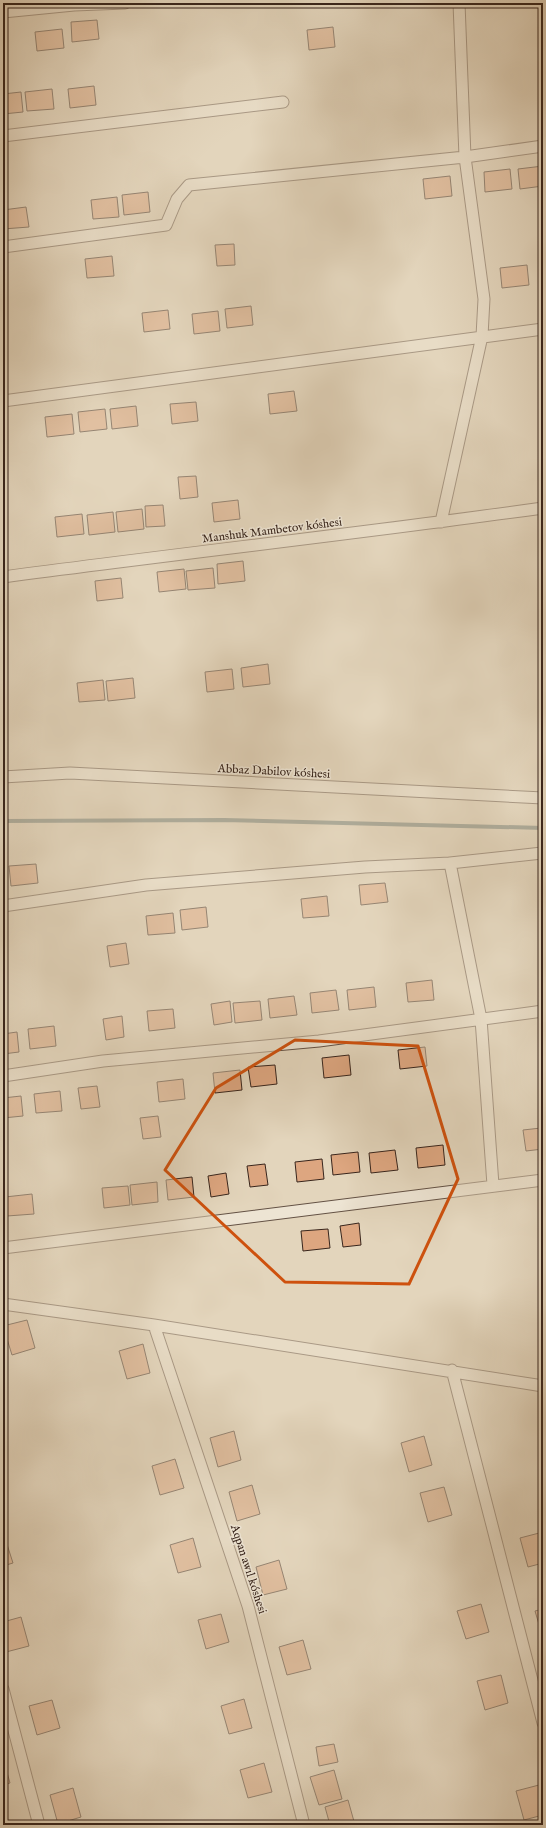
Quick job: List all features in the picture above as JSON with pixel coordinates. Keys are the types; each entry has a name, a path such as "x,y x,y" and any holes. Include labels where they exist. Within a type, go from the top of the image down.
{"street":[{"path":"3,12 74,5 125,3"},
{"path":"441,522 482,336 484,299 465,158 459,3"},
{"path":"3,136 283,102"},
{"path":"3,247 166,225 177,199 189,184 465,158 543,146"},
{"path":"3,400 543,329"},
{"name":"Manshuk Mambetov kóshesi","path":"3,577 543,508"},
{"name":"Abbaz Dabilov kóshesi","path":"3,777 70,773 543,798"},
{"path":"3,906 146,885 365,867 450,863 542,853"},
{"path":"450,863 482,1019 493,1185"},
{"path":"3,1076 103,1061 319,1041 543,1011"},
{"path":"3,1248 493,1185 543,1180"},
{"path":"3,1304 452,1370 543,1386"},
{"name":"Aqpan awıl kóshesi","path":"154,1325 248,1606 304,1825"},
{"path":"452,1370 543,1723"},
{"path":"3,1689 39,1825"}],"highlighted area":[{"path":"295,1040 418,1046 458,1179 409,1284 285,1282 165,1170 216,1088"}],"building":[{"path":"97,20 99,39 72,42 71,22"},
{"path":"333,27 335,47 309,50 307,30"},
{"path":"62,29 64,48 37,51 35,32"},
{"path":"94,86 96,105 70,108 68,89"},
{"path":"52,89 54,109 27,111 25,92"},
{"path":"21,92 23,112 3,114 3,94"},
{"path":"543,166 543,186 520,189 518,169"},
{"path":"510,169 512,189 485,192 484,172"},
{"path":"450,176 452,196 425,199 423,179"},
{"path":"148,192 150,212 124,215 122,195"},
{"path":"117,197 119,217 93,219 91,200"},
{"path":"26,207 29,227 3,229 3,210"},
{"path":"234,244 235,265 217,266 215,245"},
{"path":"112,256 114,276 87,278 85,259"},
{"path":"527,265 529,285 502,288 500,268"},
{"path":"251,306 253,325 227,328 225,309"},
{"path":"168,310 170,329 144,332 142,313"},
{"path":"218,311 220,331 194,334 192,314"},
{"path":"294,391 297,411 270,414 268,394"},
{"path":"196,402 198,421 172,424 170,404"},
{"path":"136,406 138,426 112,429 110,409"},
{"path":"105,409 107,429 80,432 78,412"},
{"path":"72,414 74,434 47,437 45,417"},
{"path":"196,476 198,497 180,499 178,477"},
{"path":"238,500 240,519 214,522 212,503"},
{"path":"163,505 165,526 146,527 145,506"},
{"path":"142,509 144,529 118,532 116,512"},
{"path":"113,512 115,532 89,535 87,515"},
{"path":"82,514 84,534 57,537 55,517"},
{"path":"243,561 245,581 218,584 217,564"},
{"path":"213,568 215,588 188,590 186,571"},
{"path":"184,569 186,589 159,592 157,572"},
{"path":"121,578 123,598 97,601 95,581"},
{"path":"268,664 270,684 243,687 241,668"},
{"path":"232,669 234,689 207,692 205,672"},
{"path":"133,678 135,698 108,701 106,681"},
{"path":"103,680 105,700 79,702 77,683"},
{"path":"36,864 38,883 11,886 9,866"},
{"path":"3,866 7,887 3,888"},
{"path":"385,883 388,902 361,905 359,885"},
{"path":"327,896 329,916 303,918 301,899"},
{"path":"206,907 208,927 182,930 180,910"},
{"path":"173,913 175,933 148,935 146,916"},
{"path":"126,943 129,964 110,967 107,946"},
{"path":"432,980 434,1000 408,1002 406,983"},
{"path":"374,987 376,1007 349,1010 347,990"},
{"path":"336,990 339,1010 312,1013 310,993"},
{"path":"294,996 297,1015 270,1018 268,999"},
{"path":"230,1001 232,1022 214,1025 211,1004"},
{"path":"260,1001 262,1020 235,1023 233,1003"},
{"path":"173,1009 175,1028 149,1031 147,1011"},
{"path":"122,1016 124,1037 106,1040 103,1019"},
{"path":"54,1026 56,1046 30,1049 28,1029"},
{"path":"17,1032 19,1052 3,1054 3,1034"},
{"path":"425,1047 427,1066 400,1069 398,1050"},
{"path":"349,1055 351,1075 324,1078 322,1058"},
{"path":"275,1065 277,1084 251,1087 248,1067"},
{"path":"240,1070 242,1090 215,1093 213,1073"},
{"path":"183,1079 185,1099 159,1102 157,1082"},
{"path":"97,1086 100,1107 81,1109 78,1088"},
{"path":"60,1091 62,1111 36,1113 34,1094"},
{"path":"21,1096 23,1116 3,1118 3,1098"},
{"path":"158,1116 161,1137 143,1139 140,1118"},
{"path":"541,1128 543,1149 526,1151 523,1130"},
{"path":"443,1145 445,1165 418,1168 416,1148"},
{"path":"395,1150 398,1170 371,1173 369,1153"},
{"path":"358,1152 360,1172 333,1175 331,1155"},
{"path":"322,1159 324,1179 297,1182 295,1162"},
{"path":"265,1164 268,1185 250,1187 247,1166"},
{"path":"226,1173 229,1194 211,1197 208,1176"},
{"path":"192,1177 194,1197 168,1200 166,1180"},
{"path":"157,1182 158,1202 132,1205 130,1185"},
{"path":"128,1186 130,1205 104,1208 102,1188"},
{"path":"32,1194 34,1214 7,1216 5,1197"},
{"path":"359,1223 361,1245 343,1247 340,1226"},
{"path":"328,1229 330,1248 303,1251 301,1231"},
{"path":"27,1320 35,1348 12,1355 3,1326"},
{"path":"143,1344 150,1373 127,1379 119,1351"},
{"path":"234,1431 241,1460 218,1467 210,1438"},
{"path":"424,1436 432,1465 409,1472 401,1443"},
{"path":"175,1459 184,1488 160,1495 152,1466"},
{"path":"252,1485 260,1514 237,1521 229,1492"},
{"path":"444,1487 452,1515 428,1522 420,1493"},
{"path":"543,1532 543,1563 528,1567 520,1538"},
{"path":"3,1535 13,1563 3,1566"},
{"path":"193,1538 201,1567 178,1573 170,1545"},
{"path":"279,1560 287,1589 263,1595 256,1567"},
{"path":"481,1604 489,1632 466,1639 457,1611"},
{"path":"543,1609 543,1638 535,1611"},
{"path":"221,1614 229,1642 206,1649 198,1620"},
{"path":"21,1617 29,1646 6,1652 3,1642 3,1622"},
{"path":"303,1640 311,1669 287,1675 279,1647"},
{"path":"501,1675 508,1703 485,1710 477,1681"},
{"path":"244,1699 252,1728 229,1734 221,1706"},
{"path":"52,1700 60,1728 37,1735 29,1706"},
{"path":"334,1744 338,1762 319,1766 316,1747"},
{"path":"3,1758 10,1783 3,1785"},
{"path":"264,1763 272,1792 248,1798 240,1770"},
{"path":"334,1770 342,1799 319,1805 310,1777"},
{"path":"539,1785 543,1798 543,1815 524,1820 516,1791"},
{"path":"73,1788 81,1817 58,1824 50,1795"},
{"path":"348,1800 355,1825 330,1825 325,1807"}],"waterway":[{"path":"3,821 224,820 543,828"}]}
